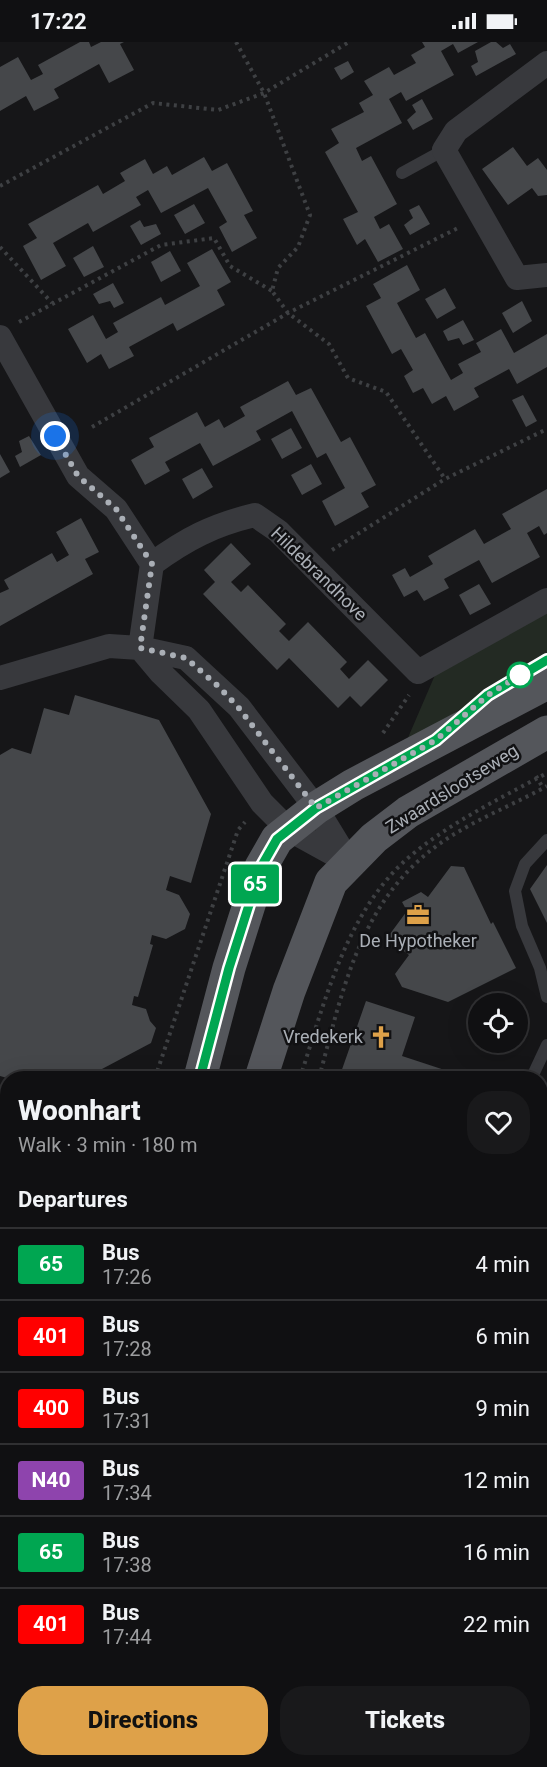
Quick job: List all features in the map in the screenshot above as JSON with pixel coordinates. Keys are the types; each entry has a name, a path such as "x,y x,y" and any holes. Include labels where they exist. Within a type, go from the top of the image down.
{"main road":[{"path":"202,1071 229,968 261,867 277,839 316,808 436,740 547,683"},
{"name":"Zwaardslootseweg","path":"263,1071 322,902 332,882 374,838 408,812 547,732"}],"street":[{"path":"547,63 456,130 444,150 517,278 547,275"},
{"path":"0,338 78,476 116,509 152,564 140,648 161,673 199,710 262,803 288,829 349,862"},
{"name":"Hildebrandhove","path":"152,564 172,549 219,524 255,515 278,531 418,672 547,600"},
{"path":"0,678 109,646 140,648 186,658 238,707 316,808 349,862"}],"lane":[{"path":"402,173 444,150"},
{"path":"436,740 488,695 547,660"},
{"path":"547,840 525,864 515,891 522,926 540,968 547,997"},
{"path":"535,1071 547,1045"}],"path":[{"path":"236,42 264,93 310,215 298,247 278,268 272,291"},
{"path":"0,186 153,103 218,110 264,93 349,42"},
{"path":"92,427 288,313 480,216"},
{"path":"29,316 161,244 214,238 230,266 272,291 288,313 329,344 348,378 386,392 445,479"},
{"path":"0,247 52,303"},
{"path":"311,564 445,479 547,429"},
{"path":"320,1071 350,963 374,916 392,891 443,842 545,787 532,769"},
{"name":"Zwaardslootseweg","path":"302,1071 333,977 359,924 380,889 412,854 458,822 547,773"}],"shaded area":[{"path":"547,608 547,656 414,738 407,740 438,668"}],"building":[{"path":"80,42 89,42 91,47 101,42 124,42 120,44 134,70 109,83 99,64 54,89 59,98 34,111 26,96 0,111 0,67 18,57 31,80 43,74 38,65"},
{"path":"422,42 478,42 458,53 453,44 441,51 454,75 406,101 401,92 389,99 402,123 356,148 362,161 371,156 397,204 374,217 380,229 389,224 403,249 378,262 365,239 357,245 343,219 358,212 325,152 339,143 331,129 364,112 359,103 373,95 364,81 389,67 394,75 416,63 411,55 425,47"},
{"path":"491,42 496,42 503,48 510,44 516,54 476,76 471,66 478,62 475,51"},
{"path":"348,61 354,72 341,80 334,68"},
{"path":"422,99 433,119 413,130 407,120 416,112 412,105"},
{"path":"513,147 527,166 538,158 547,170 547,195 538,196 532,188 508,205 482,169"},
{"path":"204,157 212,171 227,163 253,211 244,215 257,238 232,252 219,227 227,222 208,188 161,213 148,190 136,197 141,205 93,232 88,223 53,243 66,266 41,280 23,246 37,238 28,224 98,185 103,194 125,181 120,173 145,159 153,174 167,166 172,175"},
{"path":"194,204 205,223 185,234 174,215"},
{"path":"419,205 430,224 410,235 404,225 413,218 409,210"},
{"path":"140,220 144,227 156,224 161,234 141,245 130,226"},
{"path":"93,246 104,267 84,277 73,258"},
{"path":"212,249 231,282 217,290 225,305 177,331 173,323 129,347 134,356 109,369 101,354 87,363 68,329 93,315 106,339 118,332 113,323 161,297 165,305 200,286 187,263"},
{"path":"170,251 181,271 161,282 151,262"},
{"path":"407,265 420,290 397,303 416,338 425,333 451,380 463,373 458,364 481,352 476,343 501,329 514,353 547,334 547,367 517,384 509,369 474,388 479,397 454,411 446,396 432,404 423,388 413,393 404,376 413,370 401,349 392,354 366,306 381,298 373,284"},
{"path":"113,283 124,303 114,308 110,301 99,304 93,294"},
{"path":"445,288 456,308 437,319 425,299"},
{"path":"522,301 532,321 513,333 502,313"},
{"path":"463,320 474,340 463,345 459,338 448,341 443,331"},
{"path":"288,381 296,395 311,388 341,442 350,437 376,485 361,493 369,507 335,526 322,501 345,488 326,453 317,458 292,411 256,431 261,440 213,466 200,443 165,462 170,471 145,485 131,460 154,447 149,438 197,412 205,427 219,419 224,428 245,416 240,407"},
{"path":"523,395 537,421 526,427 512,400"},
{"path":"291,428 302,448 282,459 271,439"},
{"path":"29,436 41,455 20,467 15,456 22,452 19,441"},
{"path":"0,454 10,472 0,478"},
{"path":"311,464 322,484 302,495 291,475"},
{"path":"202,468 213,487 193,499 182,479"},
{"path":"547,489 547,533 544,535 539,526 527,533 540,557 492,583 479,560 444,579 449,588 424,601 417,590 404,597 392,575 405,568 410,577 433,564 428,556 475,529 484,544 511,529 502,514"},
{"path":"81,518 99,552 85,559 93,574 0,626 0,593 9,589 4,580 52,553 57,562 69,555 56,532"},
{"path":"231,543 251,564 231,582 241,592 248,585 286,624 279,631 289,641 308,622 347,662 340,669 349,679 368,660 388,680 361,707 350,696 338,708 289,658 277,670 203,594 215,582 204,570"},
{"path":"479,584 491,604 470,615 459,595"},
{"path":"75,695 159,720 211,814 191,883 170,876 166,890 179,895 190,914 185,929 166,939 152,935 150,944 153,945 138,997 134,996 132,1005 146,1009 150,1021 156,1028 151,1043 98,1071 0,1071 0,755 12,748 31,754 44,708 69,715"},
{"path":"547,865 547,923 530,889"},
{"path":"451,866 464,867 491,924 493,922 516,968 448,1002 402,987 395,974 409,955 387,938 407,911 402,902 421,892 428,897"},
{"name":"Vredekerk","path":"366,1001 415,1017 402,1056 448,1071 341,1071"}],"bus line":[{"name":"65","path":"202,1071 229,968 261,867 277,839 316,808 352,785 436,740 488,695 547,660"}],"place":[{"name":"De Hypotheker","path":"418,915"},
{"name":"Vredekerk","path":"381,1037"}],"route":[{"path":"55,436 78,476 116,509 152,564 140,648 186,658 219,687 238,707 274,757 316,808 352,785 436,740 488,695 520,675"}]}
